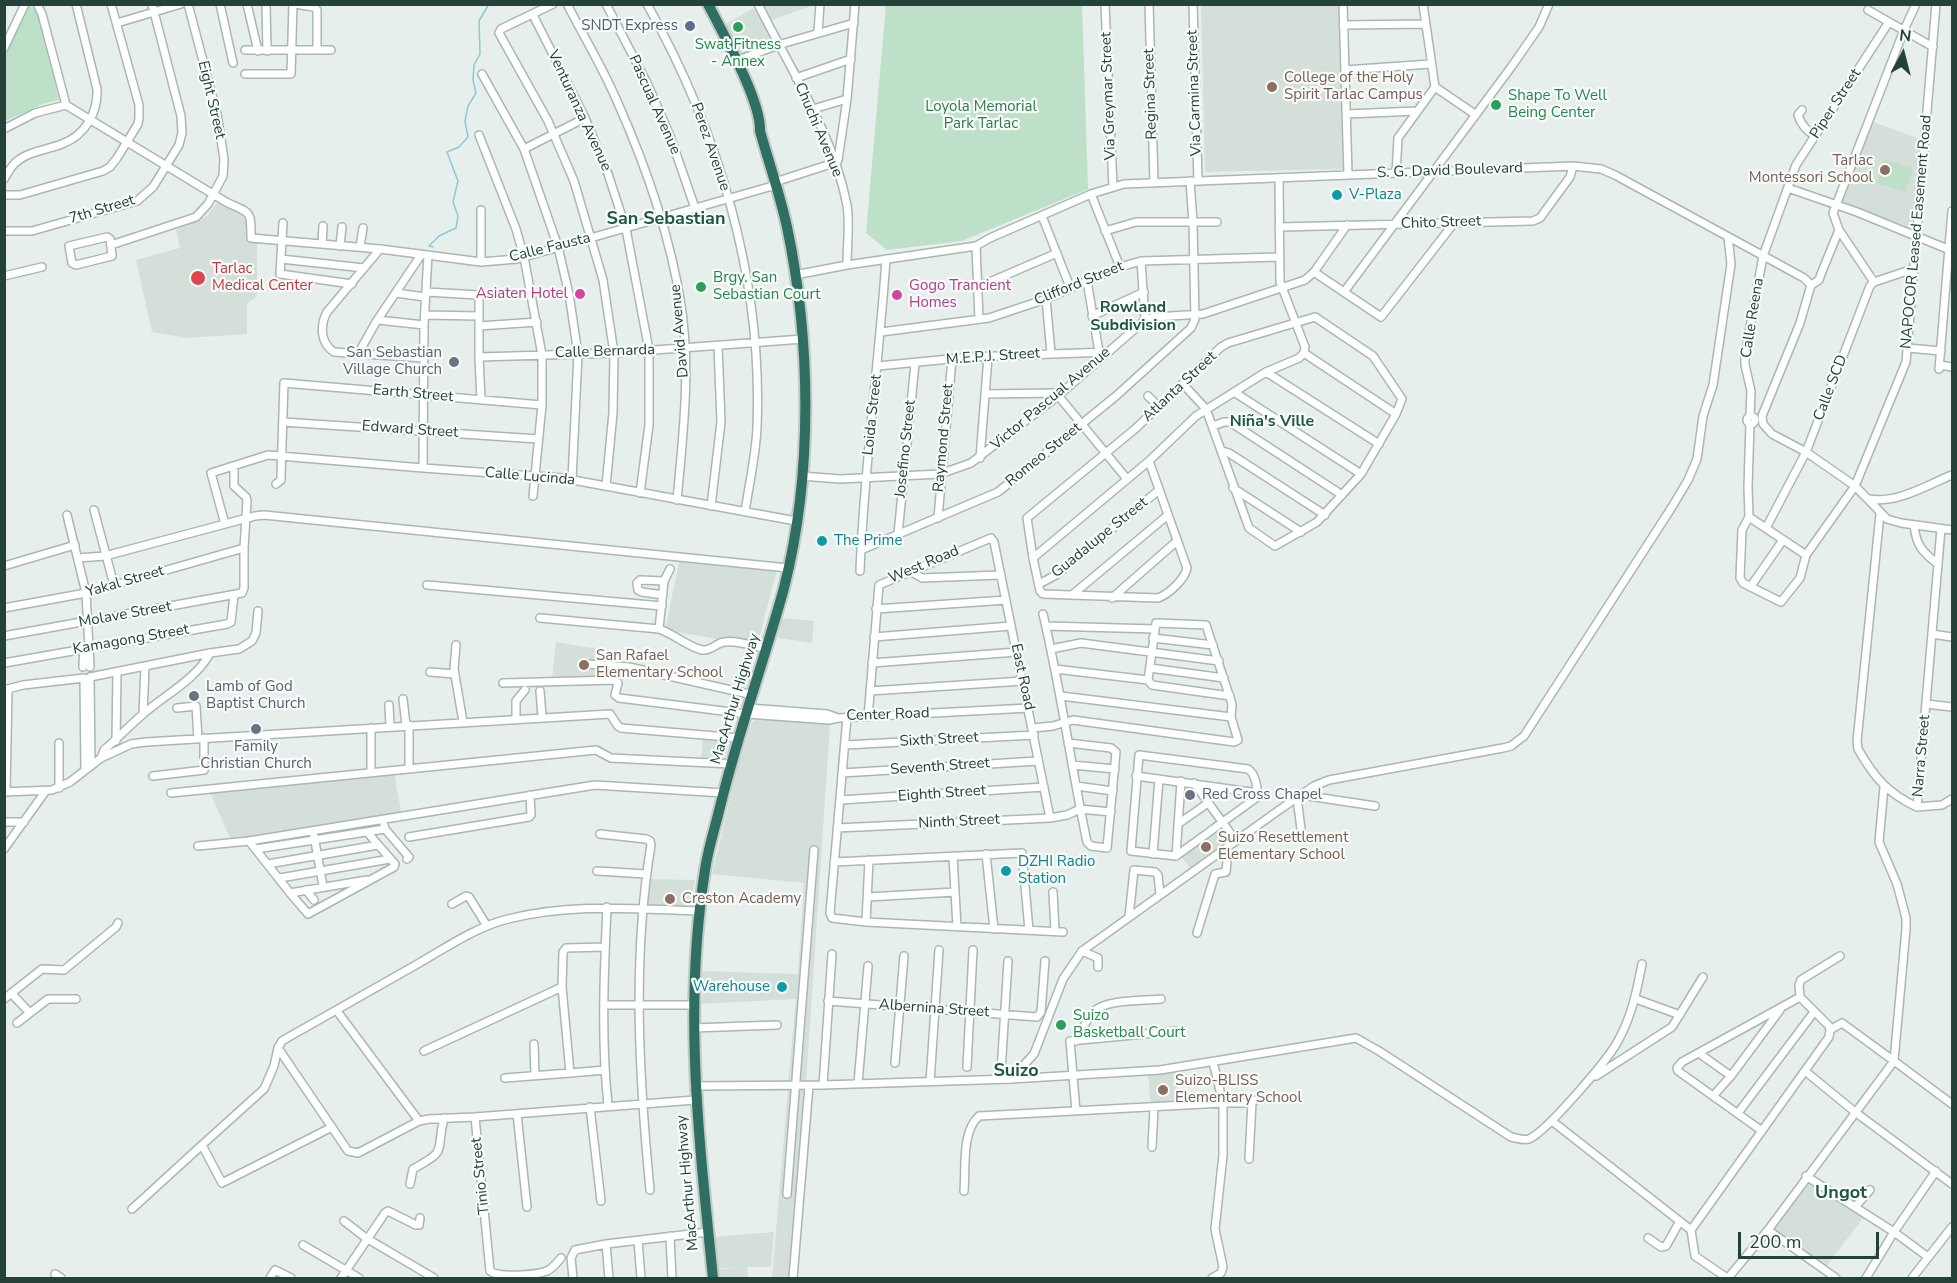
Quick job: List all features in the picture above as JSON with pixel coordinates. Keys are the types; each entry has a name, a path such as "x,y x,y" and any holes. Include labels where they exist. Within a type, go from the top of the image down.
{"highway":[{"name":"MacArthur Highway","path":"700,4 731,64 755,124 760,131"},
{"name":"MacArthur Highway","path":"708,4 758,112 760,131 787,225 803,339 805,402 801,476 788,568 767,649 723,793 705,864 699,911 693,1005 694,1086 712,1278"}],"street":[{"path":"4,48 25,4"},
{"path":"37,4 42,14 66,105"},
{"path":"4,179 16,162 76,137 92,119 97,88 76,4"},
{"path":"4,195 20,195 103,171 114,164 138,124 139,105 111,4"},
{"path":"117,23 153,8 181,4"},
{"name":"Eight Street","path":"111,245 196,217 203,211 223,176 224,159 217,114 188,4"},
{"path":"220,4 233,63"},
{"path":"247,4 258,51"},
{"path":"266,4 267,51"},
{"path":"245,74 291,74 294,4 314,7 318,10 317,50"},
{"path":"553,4 501,29 499,33 554,133 574,181 603,280 614,353 613,413 606,486"},
{"name":"David Avenue","path":"567,4 617,100 662,219 681,307 684,348 685,419 676,500"},
{"name":"Pascual Avenue","path":"606,4 647,83 670,136 695,208"},
{"name":"Perez Avenue","path":"647,4 695,100 729,199 746,280 755,344 757,430 745,512"},
{"name":"Chuchi Avenue","path":"758,4 813,109 834,163 847,207 847,265"},
{"path":"818,32 819,4"},
{"path":"834,163 837,162 839,154 847,99 855,4"},
{"name":"Via Greymar Street","path":"1105,4 1113,187"},
{"name":"Regina Street","path":"1149,4 1154,183"},
{"name":"Via Carmina Street","path":"1193,4 1198,181"},
{"path":"1343,4 1348,175"},
{"path":"1423,4 1435,87 1476,115"},
{"path":"1344,292 1539,27 1549,4"},
{"path":"1913,269 1874,282 1839,230 1833,213 1916,4"},
{"name":"NAPOCOR Leased Easement Road","path":"1751,586 1779,602 1783,601 1800,578 1806,555 1855,486 1906,362 1936,4"},
{"name":"7th Street","path":"4,231 32,231 137,201 153,187 179,145 182,125 153,8"},
{"path":"1868,10 1933,47"},
{"name":"Venturanza Avenue","path":"533,15 585,117 608,174 626,229 649,350 649,425 640,493"},
{"name":"Piper Street","path":"1763,256 1796,165 1888,22"},
{"path":"736,61 818,32 854,23"},
{"path":"1343,25 1426,24"},
{"path":"245,50 331,50"},
{"path":"796,78 851,59"},
{"path":"1345,70 1430,64"},
{"path":"482,74 524,148 558,247 569,294 578,354 572,480"},
{"path":"1396,173 1398,138 1435,87"},
{"path":"813,109 847,99"},
{"path":"4,129 35,113 66,105 213,194"},
{"path":"1802,110 1798,115 1800,120 1815,136"},
{"path":"1347,114 1416,111"},
{"path":"524,148 585,117"},
{"path":"479,135 516,229 524,257 542,355 542,405 533,496"},
{"name":"Calle Fausta","path":"213,194 249,213 251,238 380,249 481,262 524,257 662,219 776,184 834,163"},
{"name":"S. G. David Boulevard","path":"795,274 976,246 1091,194 1113,187 1190,181 1573,166 1601,169 1615,175 1804,278 1811,285"},
{"name":"Chito Street","path":"1280,227 1533,220 1540,218 1570,177 1573,166"},
{"path":"1149,461 1187,568 1186,574 1164,596 1158,598 1043,594 1033,558 1149,461 1184,426 1206,409 1266,372 1299,358 1304,353 1305,347 1281,288 1279,179"},
{"path":"1190,181 1194,316"},
{"path":"1788,188 1857,212 1950,250"},
{"path":"1091,194 1120,267"},
{"path":"481,210 481,262"},
{"path":"1952,214 1939,367 1953,367"},
{"path":"1042,216 1070,287"},
{"path":"1105,231 1136,222 1217,222"},
{"path":"1314,272 1381,316 1454,223"},
{"path":"284,224 280,274 352,284"},
{"path":"1141,261 1145,320 1154,317 1194,316 1305,280 1314,272 1347,225"},
{"path":"322,244 323,226"},
{"path":"340,246 342,227"},
{"path":"360,247 363,228"},
{"path":"1755,420 1762,416 1800,323 1811,285 1819,280 1839,230"},
{"path":"107,237 111,245 112,256 76,265 72,263 69,246 107,237"},
{"path":"1011,1079 1034,1054 1063,979 1082,951 1299,796 1329,780 1503,748 1511,746 1524,736 1672,507 1697,459 1703,416 1713,385 1728,290 1731,264 1728,237"},
{"path":"976,246 979,319"},
{"path":"380,249 327,312 322,331 328,349 334,352 424,358"},
{"path":"978,286 1057,253"},
{"path":"357,354 396,293 425,255"},
{"path":"423,468 425,255"},
{"name":"Calle Reena","path":"1755,420 1745,356 1763,256"},
{"name":"Clifford Street","path":"881,332 1000,315 1046,299 1120,267 1141,261 1279,257"},
{"path":"281,259 364,268"},
{"name":"Loida Street","path":"861,571 866,479 886,259"},
{"path":"4,276 42,267"},
{"path":"1088,281 1099,352"},
{"name":"Calle SCD","path":"1766,528 1806,452 1870,286 1874,282"},
{"path":"1092,316 1144,292"},
{"path":"396,293 531,294"},
{"path":"479,295 481,400"},
{"path":"1046,299 1051,353"},
{"path":"1944,313 1953,315"},
{"path":"424,315 478,316"},
{"name":"Romeo Street","path":"861,550 998,492 1165,353 1191,328 1195,322 1194,316"},
{"name":"Atlanta Street","path":"1033,558 1027,518 1159,407 1228,343 1315,317 1373,356 1402,399 1396,414"},
{"path":"378,320 424,325"},
{"name":"Victor Pascual Avenue","path":"801,476 866,479 940,474 959,468 980,458 1059,395 1145,320"},
{"path":"478,326 537,322"},
{"name":"Calle Bernarda","path":"479,357 614,353 803,339"},
{"path":"711,506 721,422 718,346"},
{"path":"1908,348 1941,351"},
{"name":"M.E.P.J. Street","path":"878,366 951,359 1108,352"},
{"path":"1183,384 1206,409 1249,528 1275,546 1301,532 1325,515 1361,474 1396,414 1304,353"},
{"path":"980,458 988,357"},
{"name":"Raymond Street","path":"938,518 951,359"},
{"name":"Josefino Street","path":"898,534 915,363"},
{"path":"1266,372 1379,444"},
{"name":"Earth Street","path":"283,422 284,383 542,405"},
{"path":"985,394 1049,392 1059,395 1128,479"},
{"path":"1234,392 1361,474"},
{"path":"1148,396 1159,407"},
{"path":"1755,420 1772,434 1806,452 1855,486 1880,514 1893,521 1953,530"},
{"path":"1755,420 1748,487 1749,517 1742,530 1740,578 1743,582 1751,586 1783,540"},
{"path":"276,484 281,480 283,422"},
{"name":"Edward Street","path":"283,422 538,439"},
{"path":"1213,426 1230,422 1342,495"},
{"path":"1222,452 1229,453 1325,515"},
{"name":"Calle Lucinda","path":"234,465 262,455 534,476 572,480 796,521"},
{"path":"225,525 211,473 234,465 234,486 246,497 243,548"},
{"path":"1869,499 1884,501 1896,498 1953,475"},
{"path":"1233,488 1301,532"},
{"name":"Guadalupe Street","path":"1039,584 1056,575 1159,490"},
{"path":"94,510 114,585"},
{"name":"Narra Street","path":"1880,514 1857,741 1862,756 1884,787 1897,798 1917,807 1941,529"},
{"path":"67,515 86,593 86,667 92,672 87,677 88,768"},
{"path":"78,558 105,556 264,515 788,568"},
{"path":"1072,595 1168,515"},
{"path":"1749,517 1806,555"},
{"path":"1914,525 1920,550 1938,564"},
{"name":"West Road","path":"868,717 879,585 991,538"},
{"name":"East Road","path":"991,538 994,542 1029,708 1050,818"},
{"path":"1112,598 1177,541"},
{"path":"4,566 75,545"},
{"name":"Yakal Street","path":"4,608 86,593 243,548"},
{"name":"Molave Street","path":"4,636 242,593 244,591 243,548"},
{"path":"659,629 664,581 670,569"},
{"path":"910,571 922,578 1000,575"},
{"path":"663,595 642,592 638,590 637,583 640,580 664,581"},
{"path":"427,585 662,606"},
{"name":"Kamagong Street","path":"4,663 227,624 231,622 234,595"},
{"path":"876,609 1006,600"},
{"path":"258,611 256,633 252,641 239,649 117,672 23,685 6,690 5,792 45,792 59,788 101,758 130,744 146,742 610,714 621,728 739,738"},
{"path":"1043,614 1061,696 1068,743 1088,845 1104,848 1109,845 1115,769 1114,749 1068,743"},
{"path":"540,618 659,629 702,650 708,650 725,641 767,649"},
{"path":"1061,696 1231,717 1230,696 1206,625 1156,623 1148,680"},
{"path":"1046,626 1155,629"},
{"path":"874,637 1011,627"},
{"path":"1932,634 1953,637"},
{"path":"1154,638 1213,645"},
{"path":"1051,649 1081,643 1218,661"},
{"path":"456,645 455,675 463,722"},
{"path":"872,663 1017,652"},
{"path":"101,758 104,750 143,714 175,690 206,660 210,653"},
{"path":"588,664 629,667 753,695"},
{"path":"143,714 145,667"},
{"path":"1150,668 1224,678"},
{"path":"1055,669 1148,680 1152,685 1230,696"},
{"path":"117,672 116,740 118,750"},
{"path":"430,672 455,675"},
{"name":"Center Road","path":"503,683 615,680 618,683 615,695 619,698 748,711 827,714 838,718 1029,708"},
{"path":"870,691 1023,681"},
{"path":"516,718 516,701 525,690"},
{"path":"540,691 542,717"},
{"path":"403,699 410,769"},
{"path":"1927,704 1953,707"},
{"path":"389,705 390,726"},
{"path":"153,776 204,770 196,706 177,708"},
{"path":"847,717 830,913 832,918 866,922 1063,932"},
{"name":"Sixth Street","path":"845,745 1033,732 1073,720 1234,742 1238,738 1231,717"},
{"path":"371,728 371,772"},
{"path":"59,743 59,788"},
{"path":"171,793 596,750 611,758 731,764"},
{"path":"1141,754 1248,769 1252,772 1258,794 1256,798 1176,856 1131,851 1136,776 1137,758 1141,754"},
{"name":"Seventh Street","path":"842,773 1038,760"},
{"path":"1072,765 1115,769"},
{"path":"1136,776 1258,794"},
{"path":"1153,854 1159,779"},
{"path":"1176,856 1181,781"},
{"path":"1194,783 1236,841"},
{"path":"198,846 249,841 599,785 723,793"},
{"path":"1076,786 1113,791"},
{"name":"Eighth Street","path":"840,800 1044,787"},
{"path":"1552,1121 1691,1230 1695,1256 1727,1278 1768,1230 1806,1176 1894,1061 1906,918 1897,884 1879,842 1884,787"},
{"path":"4,849 45,792"},
{"path":"408,837 525,818 531,815 533,794"},
{"path":"1299,796 1375,806"},
{"path":"1299,796 1302,829"},
{"path":"1917,807 1942,805 1953,799"},
{"path":"1178,824 1208,804"},
{"path":"1080,809 1112,812"},
{"name":"Ninth Street","path":"837,828 1050,818 1068,815 1080,809"},
{"path":"382,819 385,829 408,854 407,859"},
{"path":"4,822 24,822"},
{"path":"256,849 385,829"},
{"path":"313,830 323,886"},
{"path":"249,841 308,914 394,867 395,864 367,832"},
{"path":"600,834 640,837 650,842 643,909 639,1004 642,1103 650,1190"},
{"path":"268,864 378,845"},
{"path":"787,1194 814,850"},
{"path":"1197,933 1215,874 1226,872 1227,861 1222,851"},
{"path":"834,862 1022,853 1029,930"},
{"path":"986,854 994,928"},
{"path":"953,856 957,927"},
{"path":"280,879 390,859"},
{"path":"866,922 870,860"},
{"path":"1129,917 1134,870 1155,872 1158,875 1160,895"},
{"path":"597,871 646,874"},
{"path":"290,893 371,879"},
{"path":"306,890 314,900"},
{"path":"867,897 955,892"},
{"path":"1053,892 1054,932"},
{"path":"452,904 466,896 469,897 487,926"},
{"path":"132,1209 264,1089 282,1041 487,926 506,919 549,911 608,908 699,911"},
{"path":"608,908 604,1005 608,1105"},
{"path":"4,999 42,969 64,970 118,923"},
{"path":"570,1072 562,987 563,952 566,948 605,947"},
{"path":"930,1082 939,950"},
{"path":"967,1067 974,950"},
{"path":"1082,951 1098,958 1098,967"},
{"path":"823,1085 832,954"},
{"path":"895,1063 904,956"},
{"path":"1691,1230 1828,1037 1829,1026 1800,997 1799,985 1801,980 1840,956"},
{"name":"Albernina Street","path":"828,1001 1005,1015 1040,1015 1045,961"},
{"path":"1001,1072 1008,962"},
{"path":"694,1086 809,1086 930,1082 1167,1070 1356,1038 1511,1137 1522,1140 1530,1138 1552,1121 1589,1080 1618,1042 1636,999 1642,964"},
{"path":"858,1084 868,966"},
{"path":"1589,1080 1672,1027 1703,977"},
{"path":"424,1051 562,987"},
{"path":"11,993 30,1013"},
{"path":"1762,1131 1678,1071 1678,1065 1800,997"},
{"path":"17,1023 48,999 76,999"},
{"path":"1076,1041 1092,1012 1099,1007 1108,1004 1161,999"},
{"path":"1636,999 1680,1015"},
{"path":"604,1005 693,1005"},
{"path":"1713,1096 1731,1076 1781,1008"},
{"path":"337,1011 419,1122"},
{"path":"1738,1113 1814,1012"},
{"path":"1830,1030 1842,1023 1953,1104"},
{"path":"693,1028 777,1025"},
{"path":"1076,1111 1070,1041 1176,1031"},
{"path":"534,1044 535,1075"},
{"path":"278,1048 348,1151 353,1153 358,1153 419,1122 475,1117"},
{"path":"1700,1054 1731,1076"},
{"path":"1608,1056 1616,1064"},
{"path":"1212,1278 1221,1273 1224,1265 1215,1229 1223,1155 1223,1103 1213,1062"},
{"path":"505,1078 605,1070"},
{"path":"1805,1071 1855,1112 1953,1184"},
{"path":"793,1278 809,1086"},
{"name":"Tinio Street","path":"561,1258 553,1267 539,1273 496,1275 490,1271 475,1117 696,1100"},
{"path":"964,1191 968,1139 976,1118 1254,1101 1249,1159"},
{"path":"590,1107 602,1201"},
{"path":"1152,1147 1154,1108"},
{"path":"517,1114 527,1207"},
{"path":"410,1184 413,1169 437,1155 441,1149 440,1134 444,1118"},
{"path":"202,1144 222,1183 332,1126"},
{"path":"1866,1278 1936,1171"},
{"path":"1806,1176 1894,1232 1928,1257"},
{"path":"1855,1207 1870,1190"},
{"path":"341,1278 366,1238 387,1211 416,1225 419,1225 420,1218"},
{"path":"344,1221 366,1238 434,1278"},
{"path":"1648,1238 1661,1247 1666,1246 1680,1221"},
{"path":"1912,1278 1953,1227"},
{"path":"1768,1230 1836,1278"},
{"path":"573,1278 571,1258 575,1250 606,1244 708,1233"},
{"path":"670,1236 672,1278"},
{"path":"638,1241 640,1278"},
{"path":"606,1244 609,1278"},
{"path":"303,1245 359,1278"},
{"path":"270,1278 275,1270 291,1278"}],"shaded area":[{"path":"761,5 813,5 770,21"},
{"name":"College of the Holy Spirit Tarlac Campus","path":"1201,5 1338,5 1343,169 1205,172"},
{"path":"754,8 774,42 740,59 722,26"},
{"name":"Tarlac Montessori School","path":"1871,121 1920,139 1913,229 1840,201"},
{"name":"Tarlac Medical Center","path":"218,202 239,213 257,234 257,296 247,303 247,334 186,338 152,332 136,260 180,248 176,230 207,216"},
{"path":"680,558 777,570 757,646 665,630"},
{"path":"782,618 814,621 812,643 778,638"},
{"name":"San Rafael Elementary School","path":"556,642 617,652 613,684 552,679"},
{"path":"771,718 830,724 806,1084 788,1084 796,999 699,1004 703,995 700,990 701,971 798,974 804,883 712,874 737,769 752,722"},
{"path":"703,739 730,741 723,763 701,762"},
{"path":"394,773 401,812 231,840 209,791"},
{"name":"Suizo Resettlement Elementary School","path":"1221,826 1231,839 1191,869 1180,855"},
{"name":"Creston Academy","path":"650,879 695,880 690,908 648,906"},
{"name":"Suizo-BLISS Elementary School","path":"1176,1073 1177,1105 1151,1106 1148,1075"},
{"path":"808,1089 790,1278 772,1278 788,1090"},
{"path":"1808,1178 1863,1218 1825,1268 1774,1231"},
{"path":"774,1232 771,1267 747,1267 748,1278 719,1278 718,1269 739,1268 718,1268 715,1237"}],"green space":[{"name":"Loyola Memorial Park Tarlac","path":"886,4 1082,5 1088,189 962,241 887,250 866,233"},
{"path":"29,5 39,12 59,100 43,104 5,121 4,56"},
{"path":"1884,159 1913,169 1905,192 1876,183"}],"waterway":[{"path":"433,247 429,246 439,236 456,228 458,216 453,202 458,181 447,152 459,147 468,137 465,121 468,106 476,93 473,80 474,65 480,54 479,21 489,4"}],"place":[{"name":"SNDT Express","path":"690,26"},
{"name":"Swat Fitness - Annex","path":"738,27"},
{"name":"College of the Holy Spirit Tarlac Campus","path":"1272,87"},
{"name":"Shape To Well Being Center","path":"1496,105"},
{"name":"Tarlac Montessori School","path":"1885,170"},
{"name":"V-Plaza","path":"1337,195"},
{"name":"Tarlac Medical Center","path":"198,278"},
{"name":"Brgy. San Sebastian Court","path":"701,287"},
{"name":"Asiaten Hotel","path":"580,294"},
{"name":"Gogo Trancient Homes","path":"897,295"},
{"name":"San Sebastian Village Church","path":"454,362"},
{"name":"The Prime","path":"822,541"},
{"name":"San Rafael Elementary School","path":"584,665"},
{"name":"Lamb of God Baptist Church","path":"194,696"},
{"name":"Family Christian Church","path":"256,729"},
{"name":"Red Cross Chapel","path":"1190,795"},
{"name":"Suizo Resettlement Elementary School","path":"1206,847"},
{"name":"DZHI Radio Station","path":"1006,871"},
{"name":"Creston Academy","path":"670,899"},
{"name":"Warehouse","path":"782,987"},
{"name":"Suizo Basketball Court","path":"1061,1025"},
{"name":"Suizo-BLISS Elementary School","path":"1163,1090"}],"district":[{"name":"San Sebastian","path":"666,220"},
{"name":"Rowland Subdivision","path":"1133,317"},
{"name":"Niña's Ville","path":"1272,422"},
{"name":"Suizo","path":"1016,1072"},
{"name":"Ungot","path":"1841,1194"}]}
